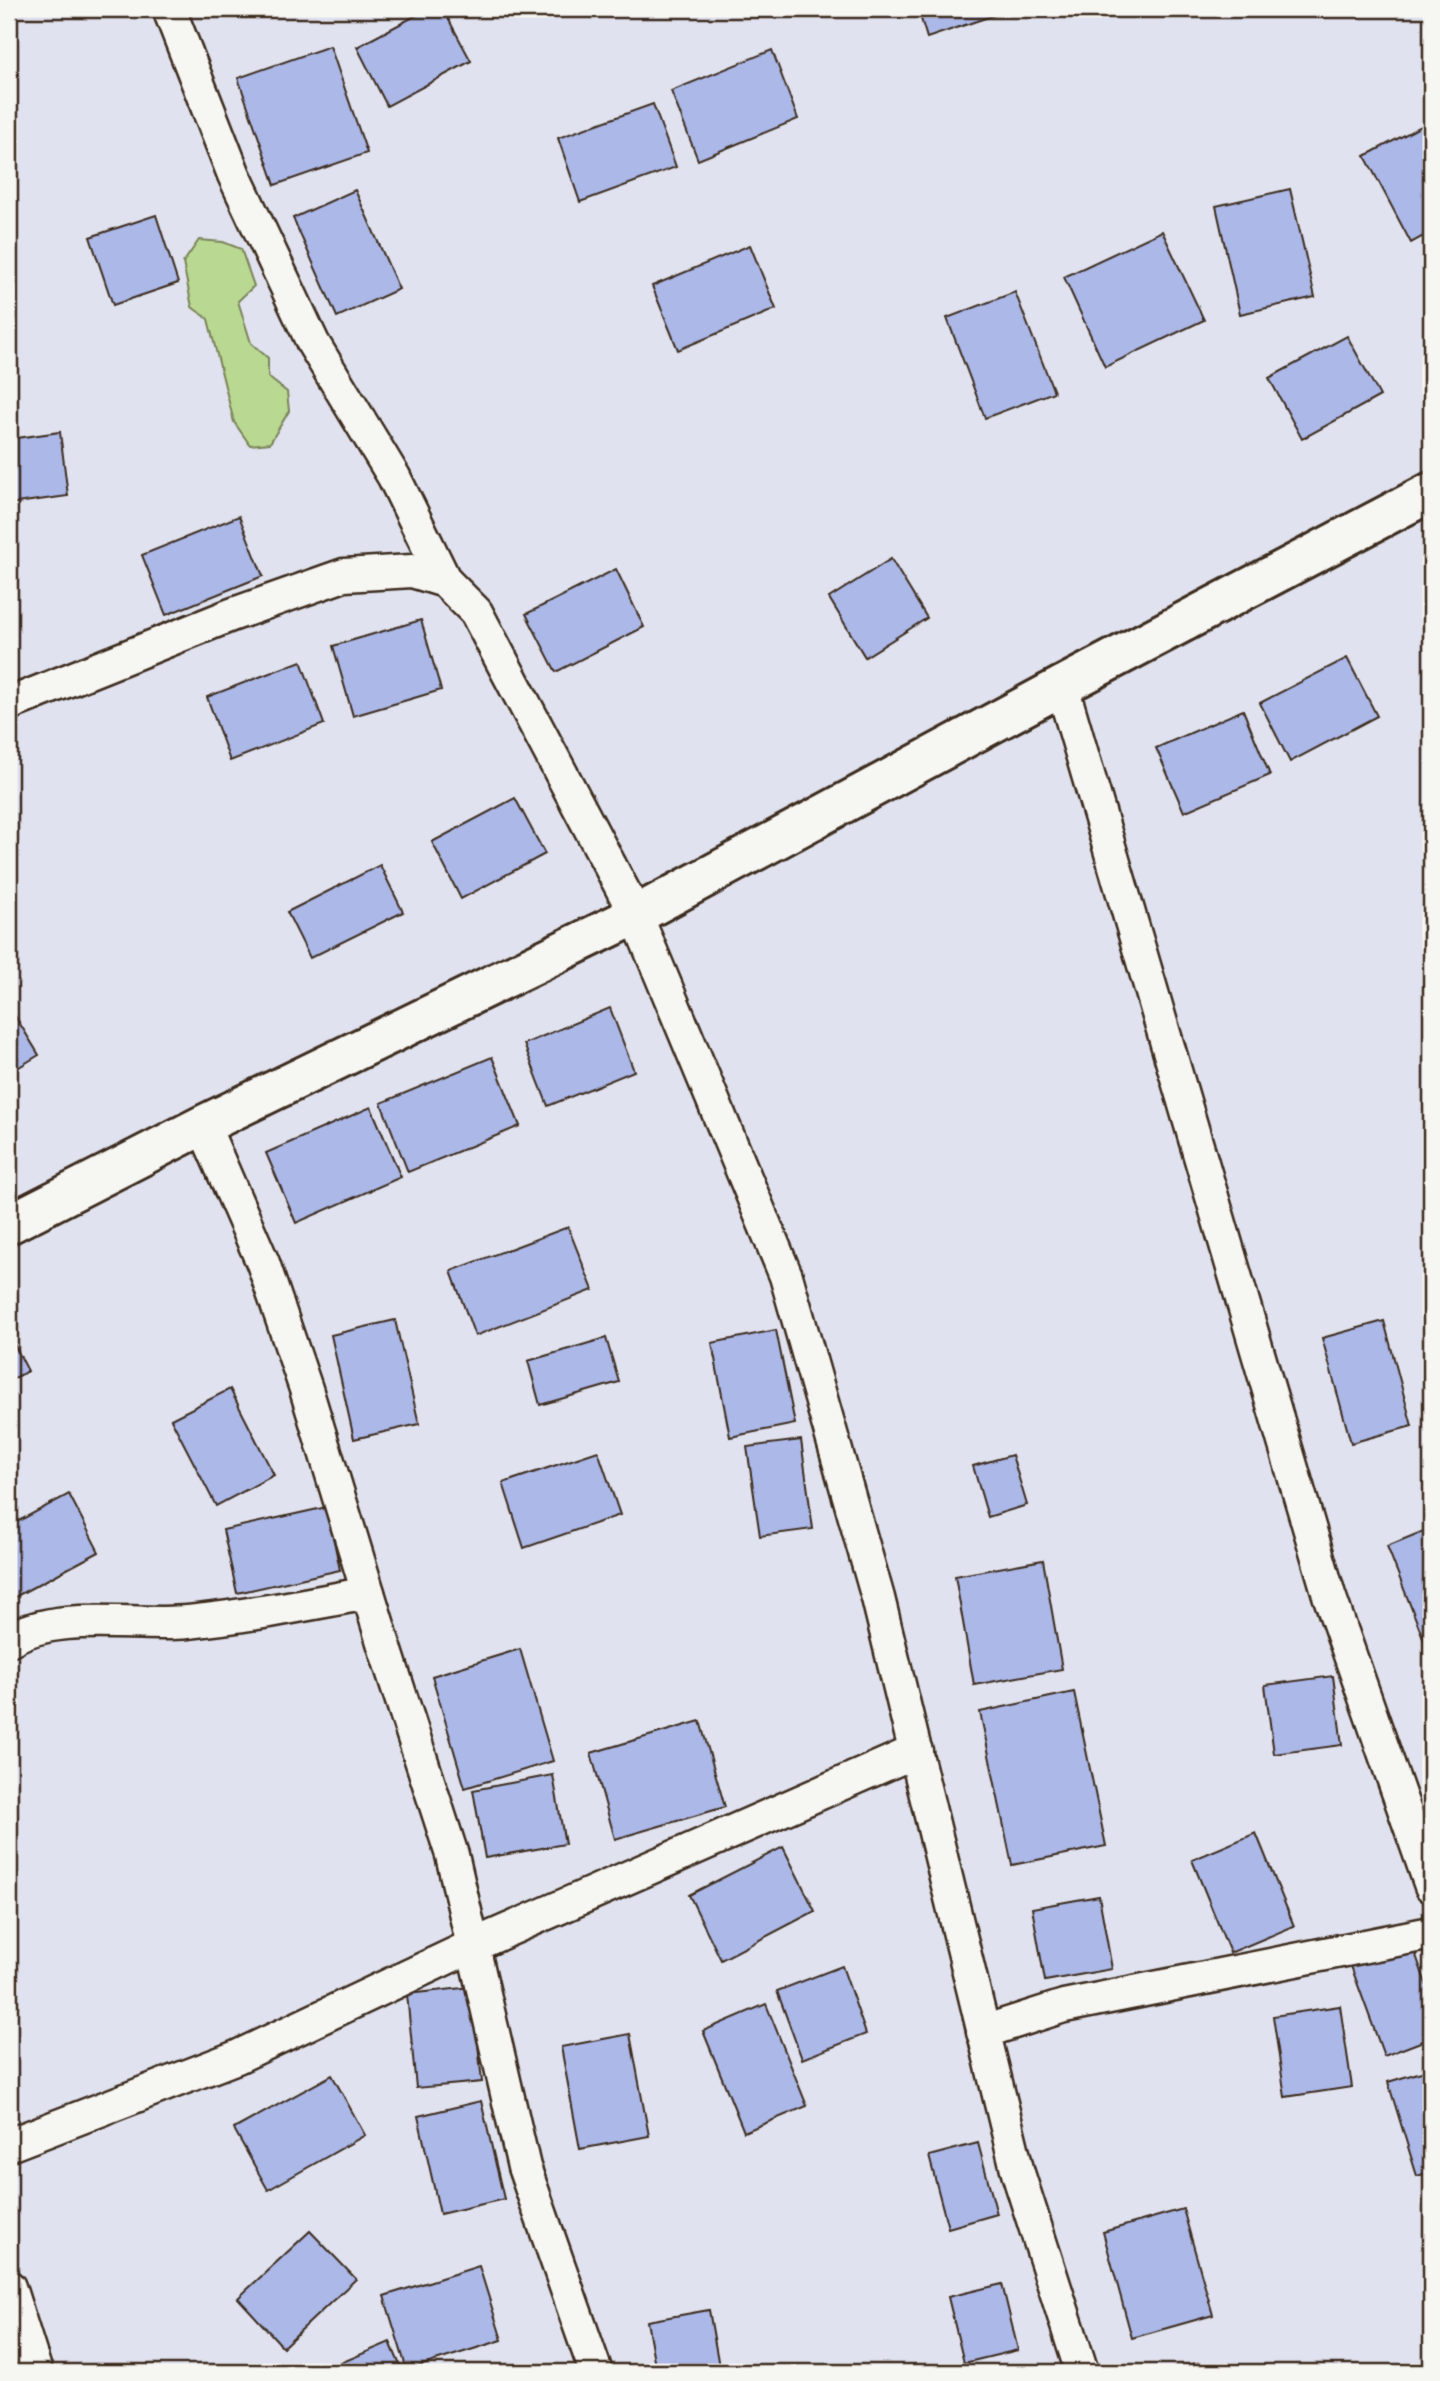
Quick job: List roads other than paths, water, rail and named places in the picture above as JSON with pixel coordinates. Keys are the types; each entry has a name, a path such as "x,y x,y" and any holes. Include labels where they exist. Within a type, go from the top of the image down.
{"main road":[{"path":"9,1224 203,1125 636,915 1431,492"}],"street":[{"path":"169,9 234,176 313,342 394,477 445,581 476,612 636,915 786,1276 878,1598 1018,2173 1082,2372"},
{"path":"9,704 231,615 344,575 412,571 445,581"},
{"path":"1062,686 1329,1595 1431,1886"},
{"path":"203,1125 263,1263 306,1389 452,1855 524,2167 596,2372"},
{"path":"9,1640 47,1627 95,1622 186,1622 368,1593"},
{"path":"9,2145 237,2057 474,1945 916,1751"},
{"path":"983,2032 1064,2006 1431,1933"},
{"path":"9,2287 36,2372"}]}
